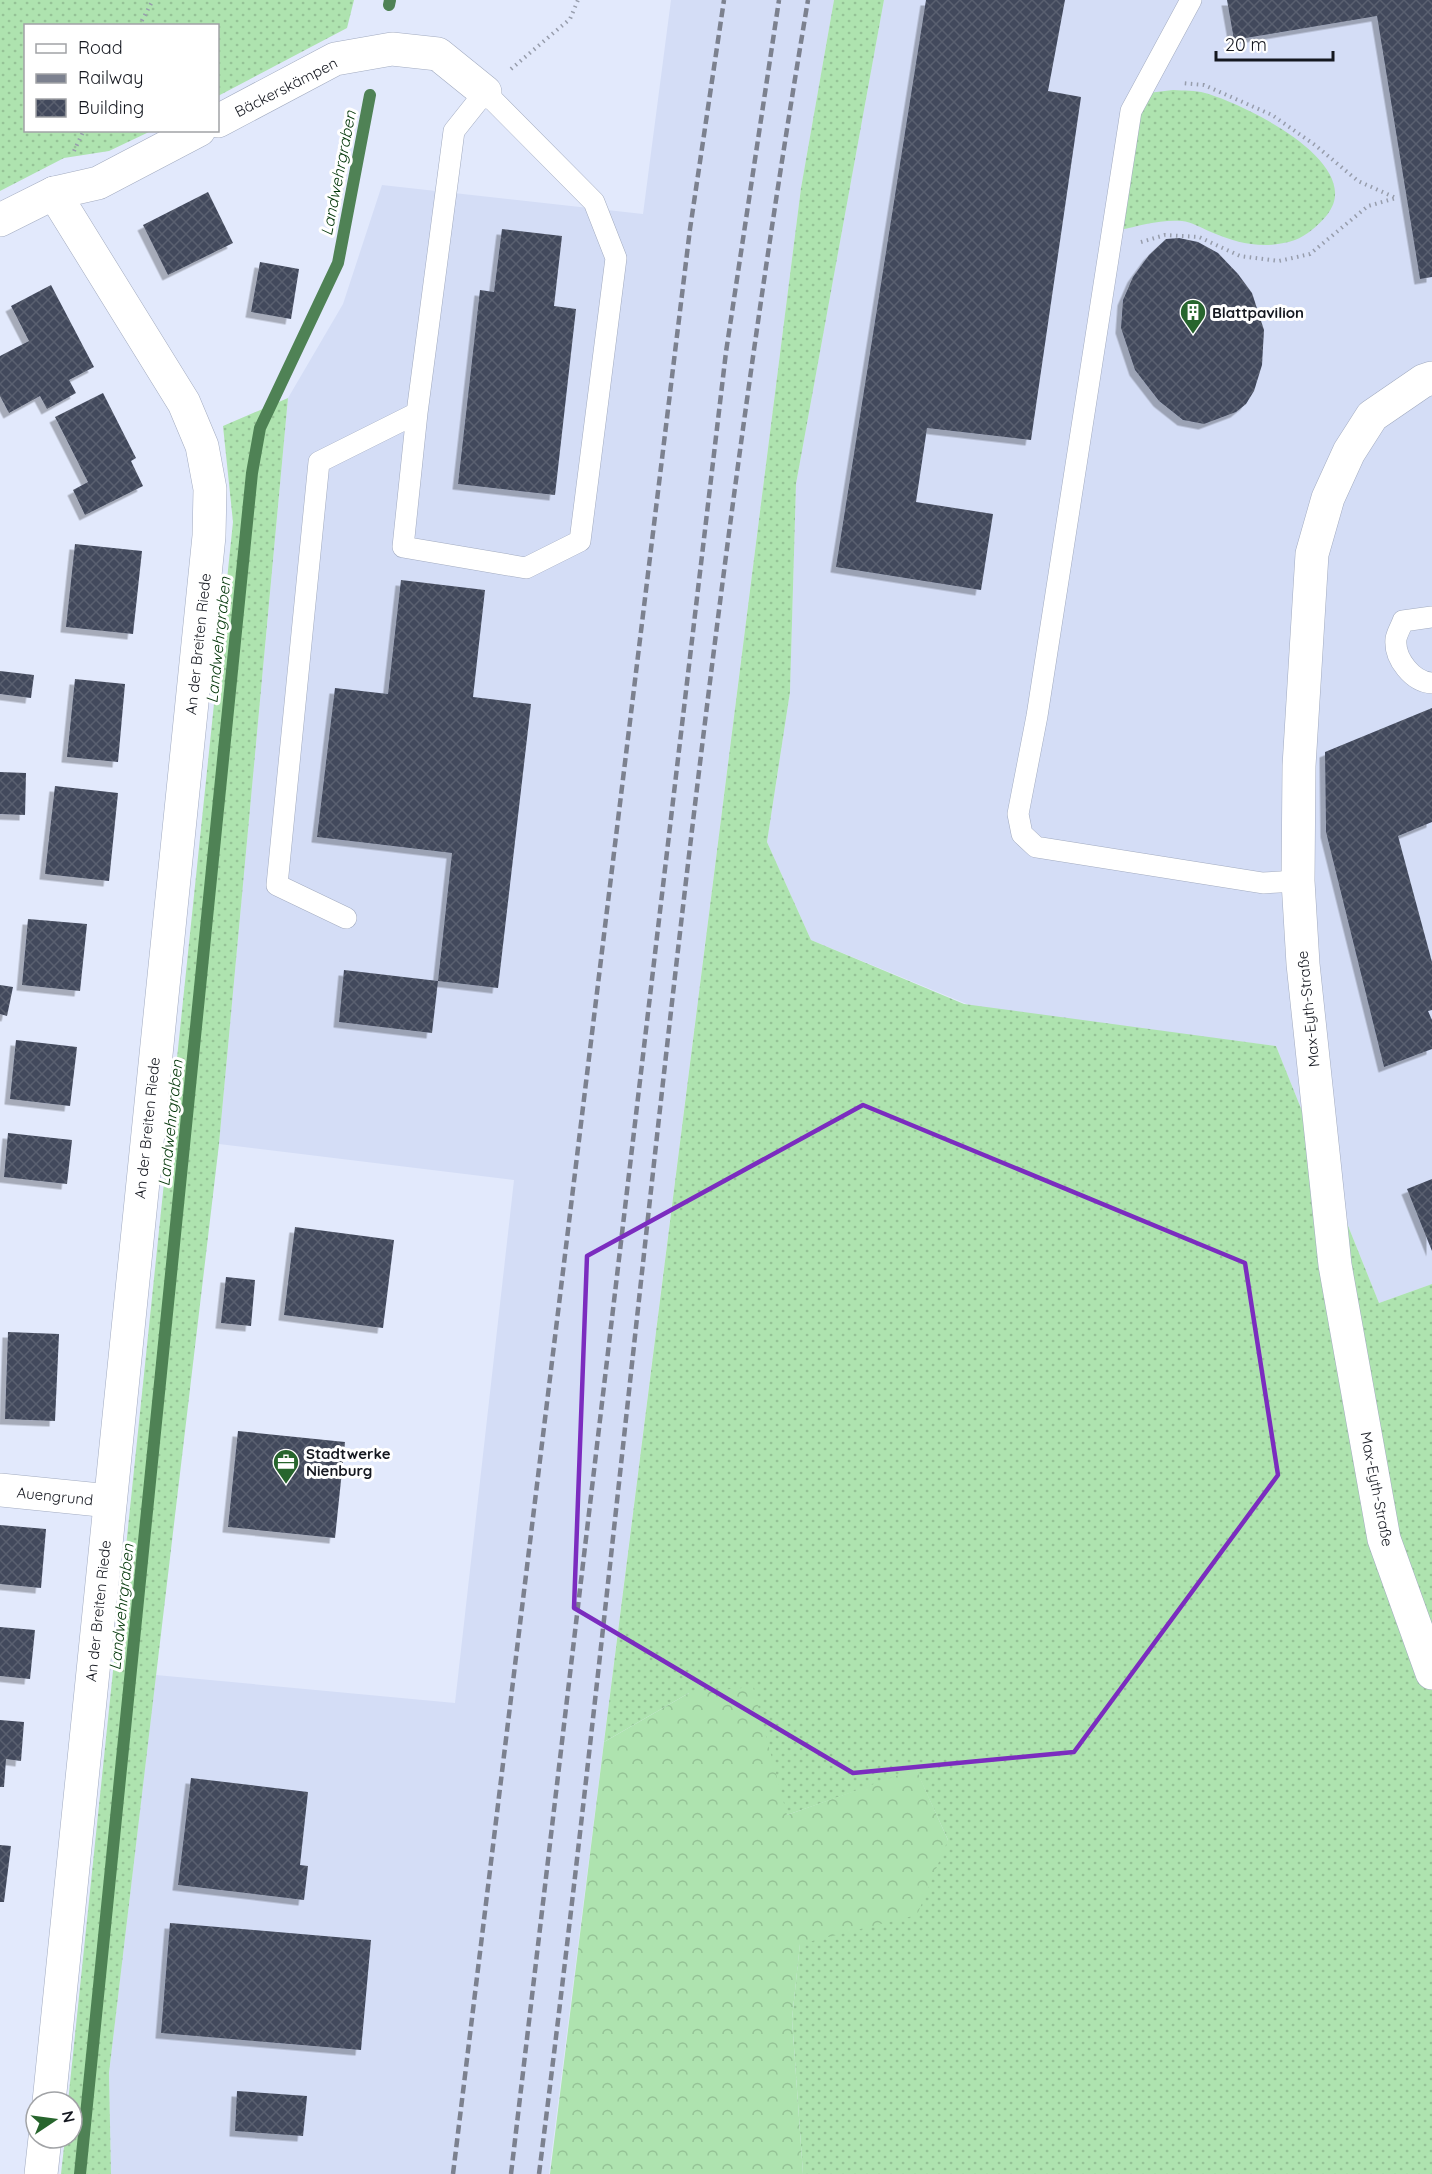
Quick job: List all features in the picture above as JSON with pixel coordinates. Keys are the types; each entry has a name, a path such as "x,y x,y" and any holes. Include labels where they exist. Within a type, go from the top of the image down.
{"street":[{"name":"Bäckerskämpen","path":"219,120 335,59 392,50 438,54 485,92"},
{"path":"0,220 54,193 98,183 195,132"},
{"name":"An der Breiten Riede","path":"50,2090 209,536 210,489 202,446 184,403 54,193"},
{"name":"Max-Eyth-Straße","path":"1432,378 1423,381 1372,416 1349,452 1328,498 1312,554 1299,766 1298,881 1303,964 1335,1266 1384,1539 1432,1673"},
{"name":"Auengrund","path":"0,1490 110,1502"},
{"path":"41,2174 44,2150"}],"lane":[{"path":"1191,0 1131,111 1037,716 1018,814 1023,834 1036,847 1263,883 1298,881"},
{"path":"485,92 594,202 616,258 580,541 526,568 403,548 417,413 454,131 485,92"},
{"path":"346,918 277,885 319,462 417,413"},
{"path":"1432,617 1403,621 1396,640 1401,660 1412,675 1432,683"}],"path":[{"path":"140,24 153,0"},
{"path":"485,92 570,19 578,0"},
{"path":"1109,252 1165,235 1199,237 1240,256 1279,261 1310,255 1368,206 1396,198 1358,181 1315,145 1272,115 1204,86 1146,83"}],"highlighted area":[{"path":"863,1105 1245,1263 1278,1475 1074,1752 853,1773 574,1608 587,1256"}],"shaded area":[{"path":"671,0 834,0 801,188 549,2174 111,2174 109,2073 156,1675 455,1703 514,1180 219,1144 288,398 343,304 382,185 643,214"},
{"path":"884,0 1432,0 1432,1284 1379,1303 1276,1046 979,1009 811,940 767,842 790,692 796,484"}],"green space":[{"path":"0,0 354,0 347,28 219,95 219,24 24,24 24,132 149,132 109,151 64,158 0,191"},
{"path":"834,0 884,0 796,484 790,692 767,842 811,940 964,1004 1276,1046 1379,1303 1432,1284 1432,2174 803,2174 792,2019 800,1943 826,1936 948,1840 916,1770 787,1815 689,1693 604,1742 801,188"},
{"path":"1173,90 1201,92 1223,99 1271,122 1295,138 1316,156 1330,175 1335,195 1327,215 1312,230 1299,238 1273,245 1242,242 1182,221 1158,222 1119,230 1135,111 1148,93"},
{"path":"288,398 219,1144 109,2073 111,2174 61,2174 64,2150 84,2150 84,2090 69,2090 233,522 223,426"},
{"path":"753,1687 787,1815 916,1769 948,1840 917,1915 800,1944 792,2019 803,2174 550,2174 604,1742 689,1693"}],"building":[{"path":"926,0 1065,0 1048,91 1081,97 1031,440 927,428 916,502 993,514 981,590 836,567"},
{"path":"1227,0 1432,0 1432,277 1420,279 1377,16 1234,40"},
{"path":"208,192 233,243 168,275 143,225"},
{"path":"502,229 562,236 554,306 576,309 555,495 458,484 480,290 494,292"},
{"name":"Blattpavilion","path":"1179,238 1198,242 1218,253 1238,274 1252,293 1264,330 1262,365 1254,391 1246,404 1236,412 1204,424 1183,420 1159,401 1135,370 1121,328 1123,300 1133,277 1149,255 1166,239"},
{"path":"260,262 299,269 291,319 251,312"},
{"path":"51,285 94,367 69,380 76,393 47,409 40,396 9,413 0,396 0,356 29,341 11,306"},
{"path":"103,393 136,458 131,461 143,486 85,515 73,490 88,482 55,417"},
{"path":"75,544 142,551 133,634 66,627"},
{"path":"401,580 485,590 473,697 531,704 498,988 438,981 452,853 317,837 335,688 388,694"},
{"path":"0,671 34,675 31,698 0,694"},
{"path":"75,679 125,684 118,762 67,757"},
{"path":"1432,708 1432,822 1398,836 1432,962 1432,1010 1428,1011 1432,1020 1432,1049 1384,1067 1326,832 1325,752"},
{"path":"0,772 26,773 25,815 0,814"},
{"path":"55,786 118,793 109,881 45,874"},
{"path":"28,919 87,924 80,991 22,985"},
{"path":"344,970 438,981 432,1033 339,1022"},
{"path":"0,985 13,987 7,1016 0,1014"},
{"path":"16,1040 77,1047 70,1106 10,1099"},
{"path":"8,1133 72,1140 67,1184 4,1177"},
{"path":"1432,1179 1432,1251 1407,1189"},
{"path":"295,1227 394,1240 383,1328 284,1315"},
{"path":"226,1277 255,1280 251,1326 221,1323"},
{"path":"8,1332 59,1334 55,1421 5,1419"},
{"name":"Stadtwerke Nienburg","path":"238,1431 345,1442 335,1538 228,1527"},
{"path":"0,1525 46,1529 41,1588 0,1584"},
{"path":"0,1627 35,1630 30,1679 0,1676"},
{"path":"0,1720 24,1722 21,1761 6,1759 4,1787 0,1787"},
{"path":"191,1778 308,1792 300,1865 308,1866 304,1900 178,1885"},
{"path":"0,1845 11,1846 4,1902 0,1902"},
{"path":"170,1923 371,1940 361,2050 161,2033"},
{"path":"237,2091 307,2096 303,2136 235,2131"}],"waterway":[{"name":"Landwehrgraben","path":"389,5 390,0"},
{"name":"Landwehrgraben","path":"80,2174 252,473 260,428 338,263 370,95"}],"railway":[{"path":"453,2174 690,229 724,0"},
{"path":"511,2174 726,352 779,0"},
{"path":"539,2174 603,1630 694,813 765,270 808,0"}],"place":[{"name":"Blattpavilion","path":"1193,335"},
{"name":"Stadtwerke Nienburg","path":"286,1485"}]}
